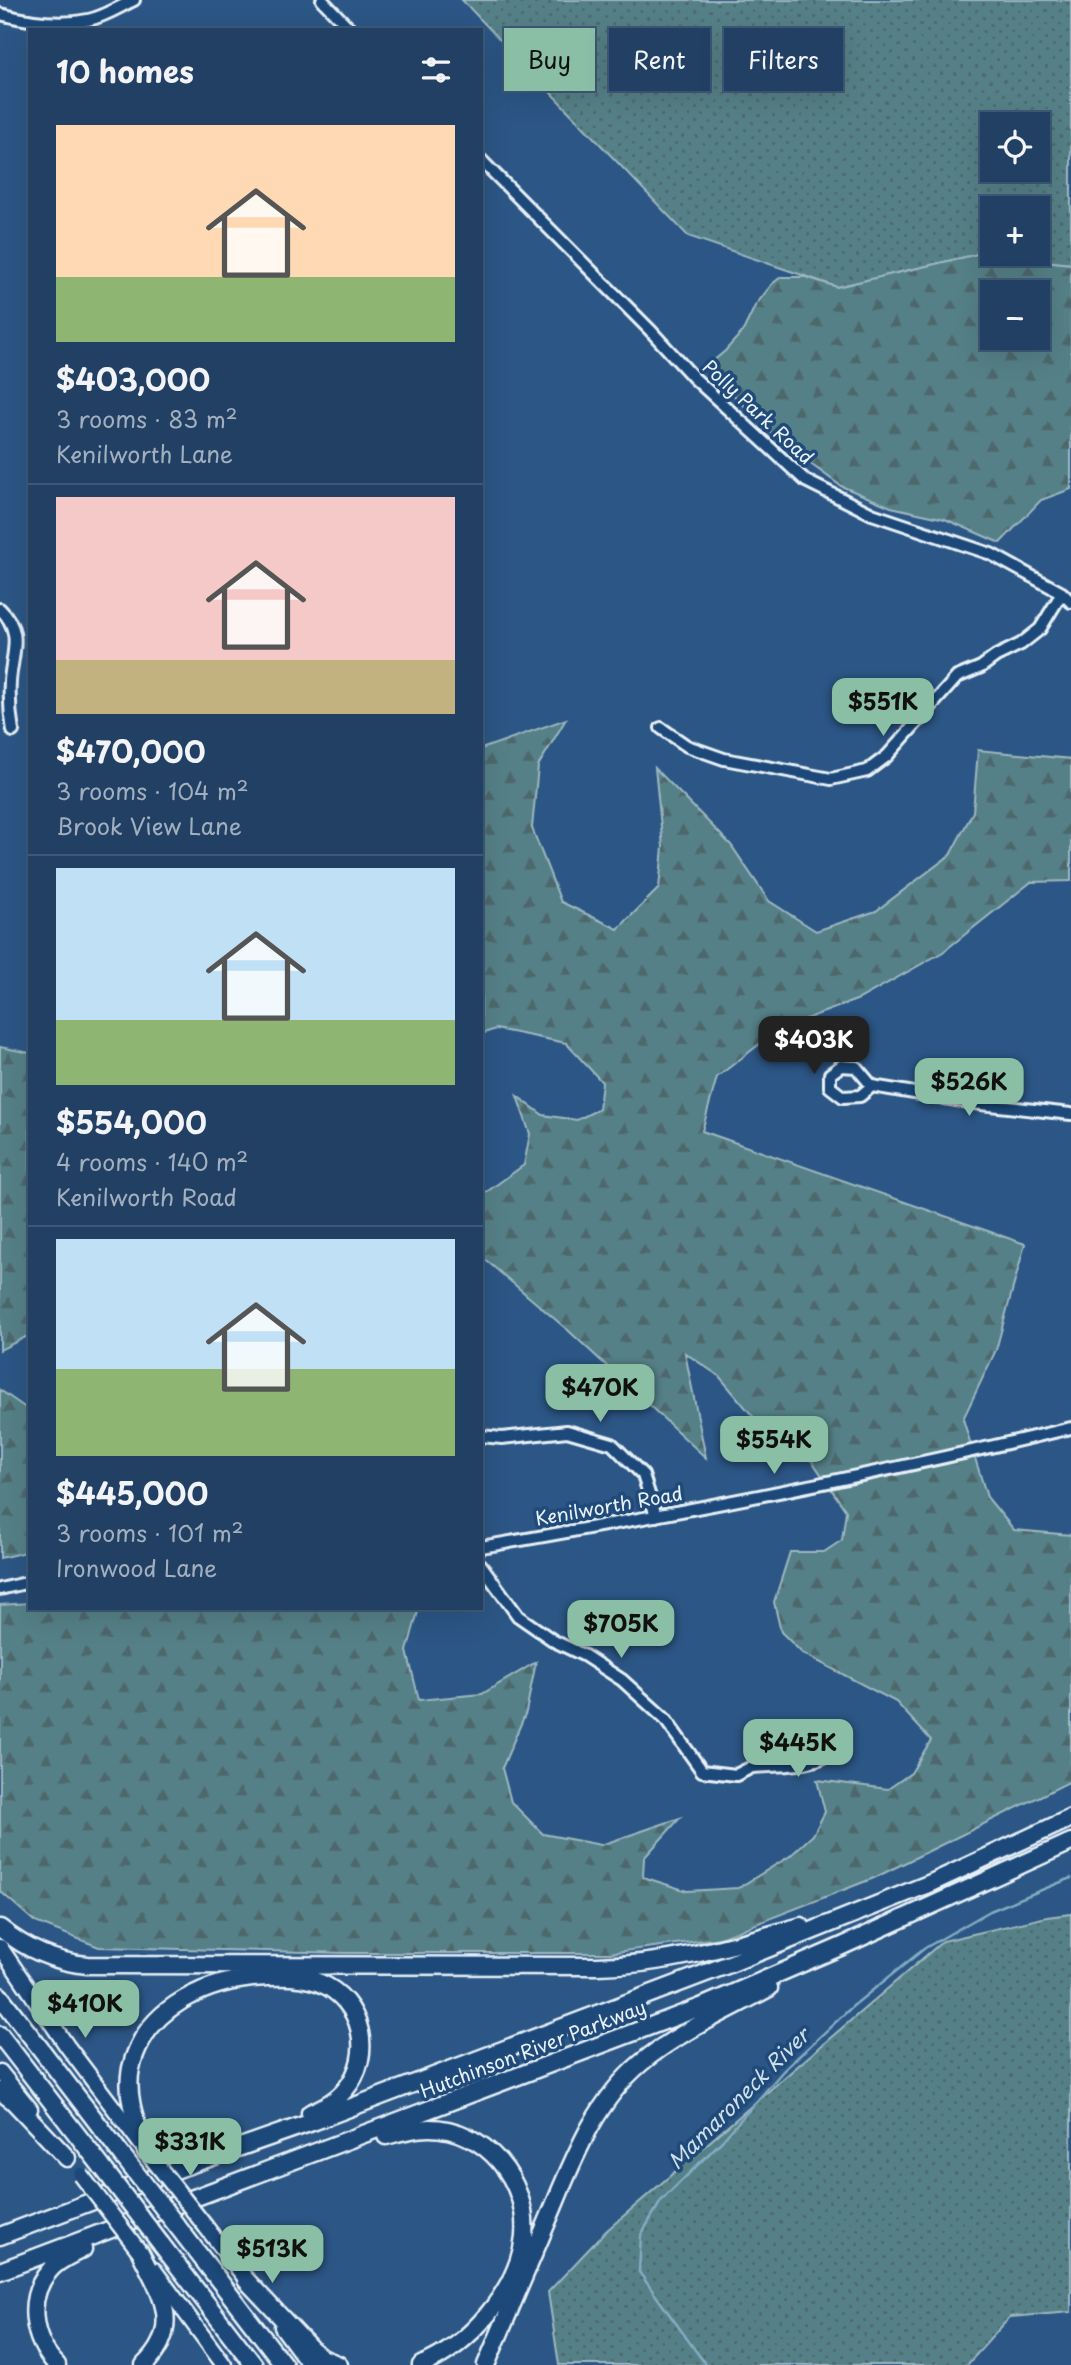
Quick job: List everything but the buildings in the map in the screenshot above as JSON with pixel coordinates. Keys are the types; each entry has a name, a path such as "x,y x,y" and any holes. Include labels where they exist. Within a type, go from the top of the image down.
{"highway":[{"name":"Hutchinson River Parkway","path":"0,2236 606,2011 947,1876 1071,1818"},
{"name":"Hutchinson River Parkway","path":"0,2271 701,2007 1071,1842"},
{"path":"0,1928 20,1943 42,1954 88,1965 608,1966 690,1956 862,1911"},
{"path":"486,2365 579,2149 596,2115 619,2085 647,2058 679,2037 871,1933"},
{"path":"146,2151 131,2107 130,2073 139,2046 150,2028 165,2013 194,1993 233,1980 289,1977 324,1984 346,2001 359,2025 362,2050 353,2079 344,2091 327,2104 241,2146"},
{"path":"0,1996 284,2365"},
{"path":"0,2035 254,2365"},
{"path":"0,2091 67,2158"},
{"path":"303,2157 412,2129 436,2128 459,2134 479,2144 498,2159 512,2178 520,2199 524,2225 523,2245 514,2270 497,2300 471,2333 450,2351 421,2365"},
{"path":"0,2229 48,2217"},
{"path":"57,2365 42,2346 35,2326 34,2308 40,2285 60,2261 132,2221"},
{"path":"140,2252 161,2295 166,2316 162,2340 144,2365"},
{"path":"246,2280 311,2349 322,2358 339,2365"}],"main road":[{"path":"0,1947 67,2046 310,2365"},
{"path":"0,2072 140,2252 223,2365"}],"street":[{"path":"0,14 24,20 89,20 134,0"},
{"path":"322,0 349,28"},
{"name":"Polly Park Road","path":"483,162 694,377 806,481 872,514 991,554 1062,593 1071,602"},
{"path":"661,728 687,746 724,759 831,779 867,771 887,756 957,677 981,667 1021,644 1040,629 1062,593"},
{"path":"0,609 11,620 16,646 10,680 13,731"},
{"path":"873,1086 981,1104 1071,1114"},
{"name":"Kenilworth Road","path":"483,1547 656,1516 942,1459 1071,1428"},
{"path":"483,1436 502,1438 567,1431 612,1444 643,1475 656,1516"},
{"path":"483,1568 518,1616 554,1641 585,1656 622,1680 665,1719 702,1771 736,1774 752,1767 803,1731 813,1727 833,1730 837,1737 836,1749 821,1758 792,1765 752,1767"},
{"path":"0,1589 28,1582"}],"green space":[{"path":"462,0 1071,0 1071,264 1050,262 1050,196 980,196 980,254 837,287 688,236 549,91 595,91 595,28 504,28 504,44"},
{"path":"978,254 980,266 1050,266 1050,262 1071,264 1071,489 1041,500 1000,543 945,519 891,507 841,486 779,441 706,367 743,331 755,306 772,284 781,277 806,277 837,287"},
{"path":"566,719 538,766 532,828 561,902 618,929 659,888 663,847 655,768 731,845 769,901 816,931 876,911 950,855 973,812 978,750 1071,759 1071,881 1031,882 943,952 859,999 779,1029 717,1077 702,1131 1025,1244 996,1350 963,1419 987,1497 1014,1530 1071,1535 1071,1781 874,1878 720,1938 609,1953 346,1953 99,1947 35,1922 0,1891 0,1605 28,1603 28,1610 418,1610 407,1651 419,1700 482,1694 536,1662 526,1712 502,1768 511,1802 543,1834 601,1845 680,1818 644,1858 643,1877 687,1891 738,1888 790,1856 813,1835 825,1812 817,1780 888,1789 911,1773 931,1740 896,1702 802,1653 781,1632 774,1602 790,1552 824,1552 842,1540 846,1511 812,1461 777,1445 719,1376 685,1353 706,1458 570,1332 483,1258 483,1195 524,1165 530,1134 517,1096 543,1115 577,1120 599,1109 602,1082 566,1043 496,1029 483,1033 483,748"},
{"path":"0,1047 28,1053 28,1336 0,1350"},
{"path":"0,1390 28,1410 28,1551 0,1558"},
{"path":"1071,1914 1071,2312 1010,2317 967,2365 559,2365 548,2292 606,2231 943,1941"}],"waterway":[{"name":"Mamaroneck River","path":"706,2365 639,2272 641,2235 661,2201 722,2141 783,2071 853,2006 925,1948 990,1911 1071,1878"}]}
